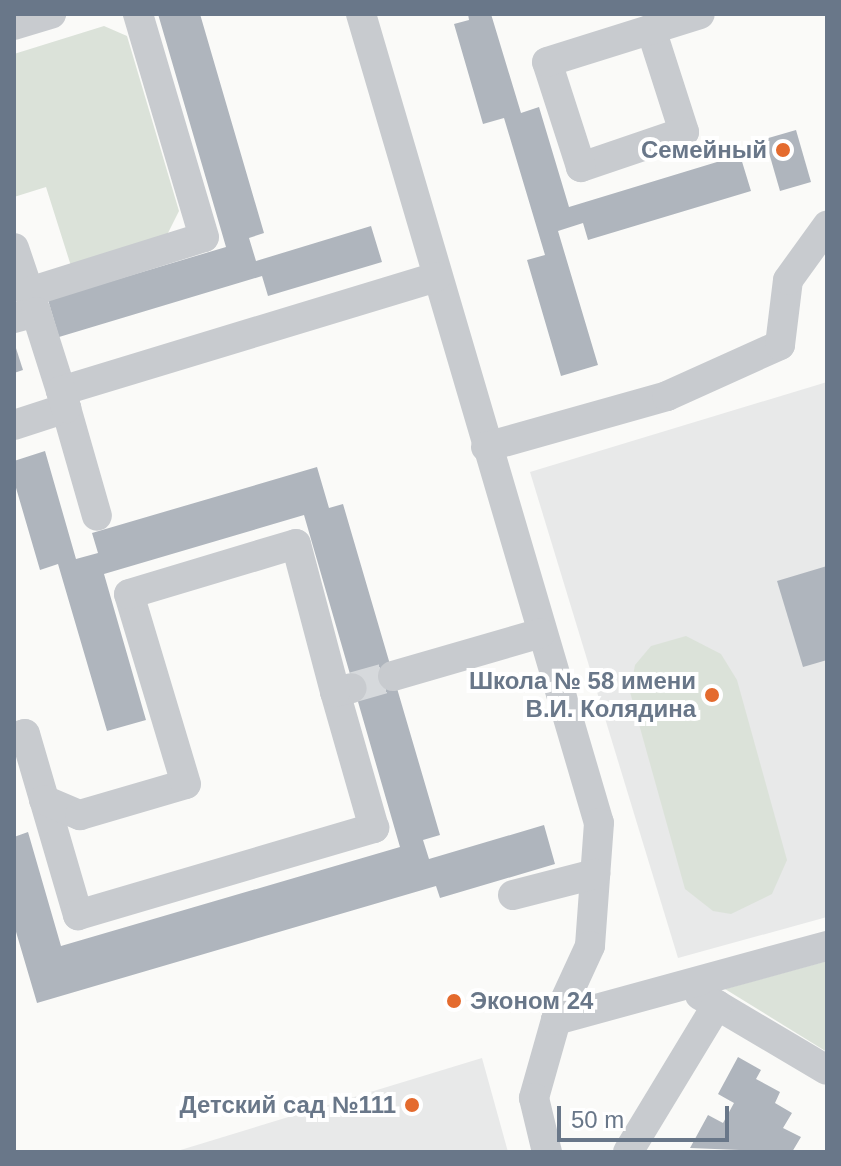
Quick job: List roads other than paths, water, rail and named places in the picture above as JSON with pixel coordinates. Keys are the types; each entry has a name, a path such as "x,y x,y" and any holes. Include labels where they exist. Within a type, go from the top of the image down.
{"street":[{"path":"14,25 51,14"},
{"path":"26,307 204,237 138,14"},
{"path":"361,14 599,823 590,946 556,1020 534,1098 547,1152"},
{"path":"651,29 684,132 581,167 547,62 651,29 700,14"},
{"path":"486,447 667,396 780,345 788,280 827,226"},
{"path":"14,248 26,307 64,400 97,516"},
{"path":"14,425 64,400 436,277"},
{"path":"15,732 25,734 44,800 78,915 374,828 345,690 296,544 129,594 186,784 80,815 44,800"},
{"path":"393,676 541,633"},
{"path":"513,895 595,874"},
{"path":"556,1020 681,983 827,946"},
{"path":"681,983 827,1070"},
{"path":"628,1152 717,1005"}],"tunnel":[{"path":"354,687 393,676"}],"place":[{"name":"Семейный","path":"783,150"},
{"name":"Школа № 58 имени В.И. Колядина","path":"712,695"},
{"name":"Эконом 24","path":"454,1001"},
{"name":"Детский сад №111","path":"412,1105"}]}
